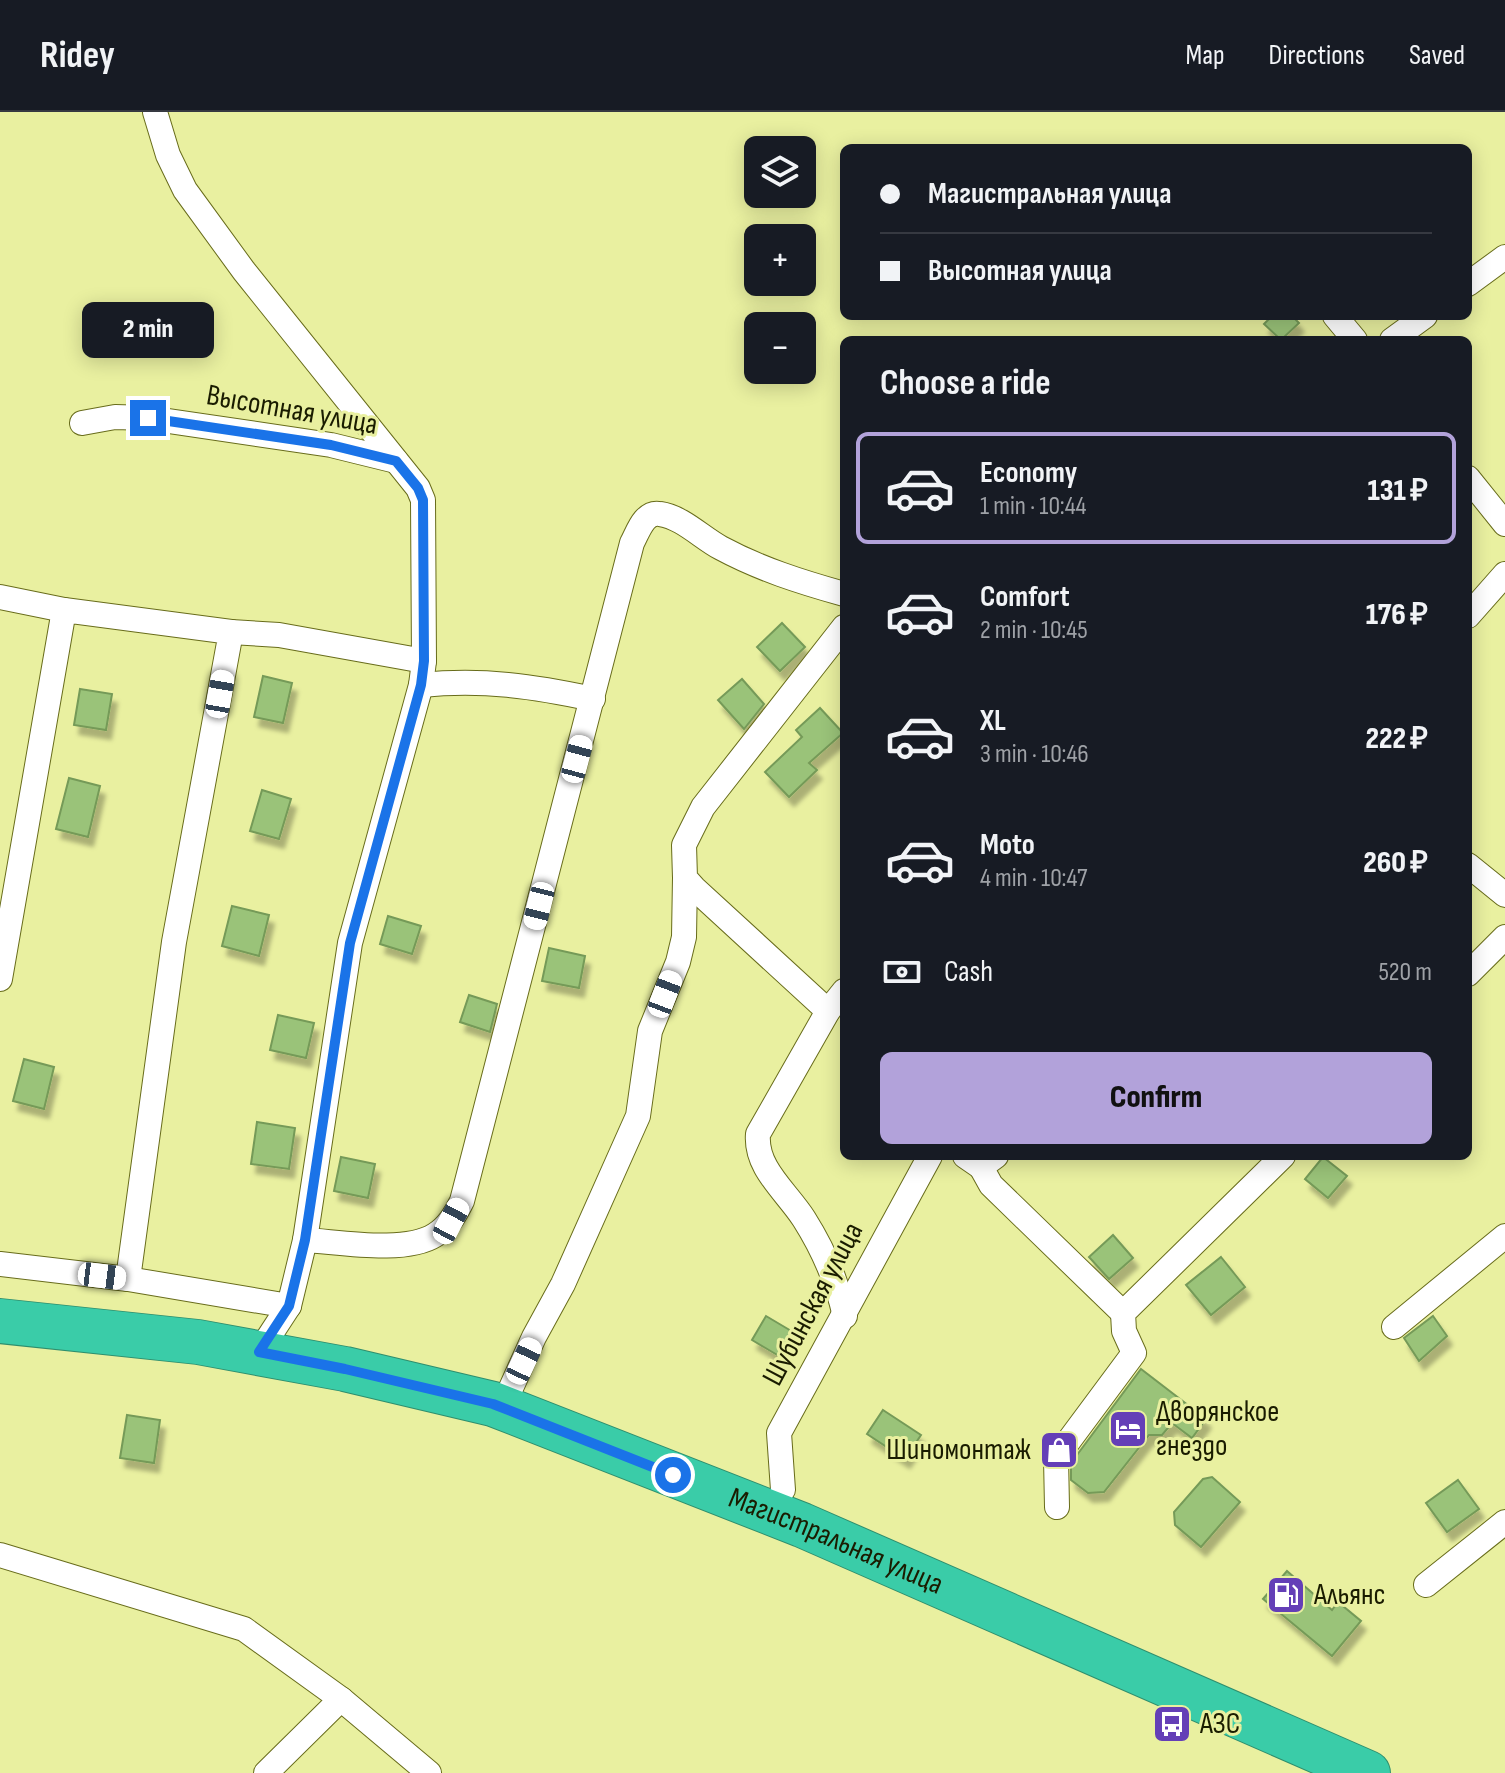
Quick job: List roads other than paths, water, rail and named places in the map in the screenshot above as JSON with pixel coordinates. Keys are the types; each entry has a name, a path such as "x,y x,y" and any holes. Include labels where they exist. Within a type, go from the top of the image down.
{"highway":[{"name":"Магистральная улица","path":"0,1321 198,1342 259,1352 345,1369 502,1408 802,1525 1368,1773"}],"street":[{"path":"155,112 168,155 185,190 244,271 418,488 423,500 422,673 350,943 305,1240 289,1306 259,1352"},
{"path":"1472,281 1505,257"},
{"path":"1338,320 1352,336"},
{"path":"1398,336 1420,320"},
{"name":"Высотная улица","path":"82,423 115,417 148,418 331,445 396,461"},
{"path":"1472,483 1505,524"},
{"path":"305,1240 409,1245 440,1231 451,1221 462,1201 632,543 649,516 659,514 682,524 720,548 777,575 840,593"},
{"path":"1472,611 1505,574"},
{"path":"0,597 64,610 231,632 279,635 422,673 535,686 593,699"},
{"path":"0,979 64,610"},
{"path":"128,1279 174,942 231,632"},
{"path":"502,1408 534,1337 563,1284 638,1116 650,1031 678,962 684,937 684,845 703,807 840,632"},
{"path":"1472,868 1505,895"},
{"path":"685,878 828,1011"},
{"path":"1472,970 1505,937"},
{"path":"840,996 828,1011 758,1134 756,1150 765,1168 804,1218 827,1260 840,1291 845,1316"},
{"name":"Шубинская улица","path":"783,1490 779,1433 928,1160"},
{"path":"981,1160 991,1185 1123,1313 1124,1331 1134,1353 1056,1458 1057,1507"},
{"path":"1123,1313 1279,1160"},
{"path":"1394,1327 1505,1236"},
{"path":"0,1264 128,1279 289,1306"},
{"path":"1426,1585 1505,1522"},
{"path":"0,1555 244,1629 341,1699 429,1773"},
{"path":"266,1773 341,1699"}],"place":[{"name":"Дворянское гнездо","path":"1128,1429"},
{"name":"Шиномонтаж","path":"1059,1450"},
{"name":"Альянс","path":"1286,1595"},
{"name":"АЗС","path":"1172,1724"}]}
